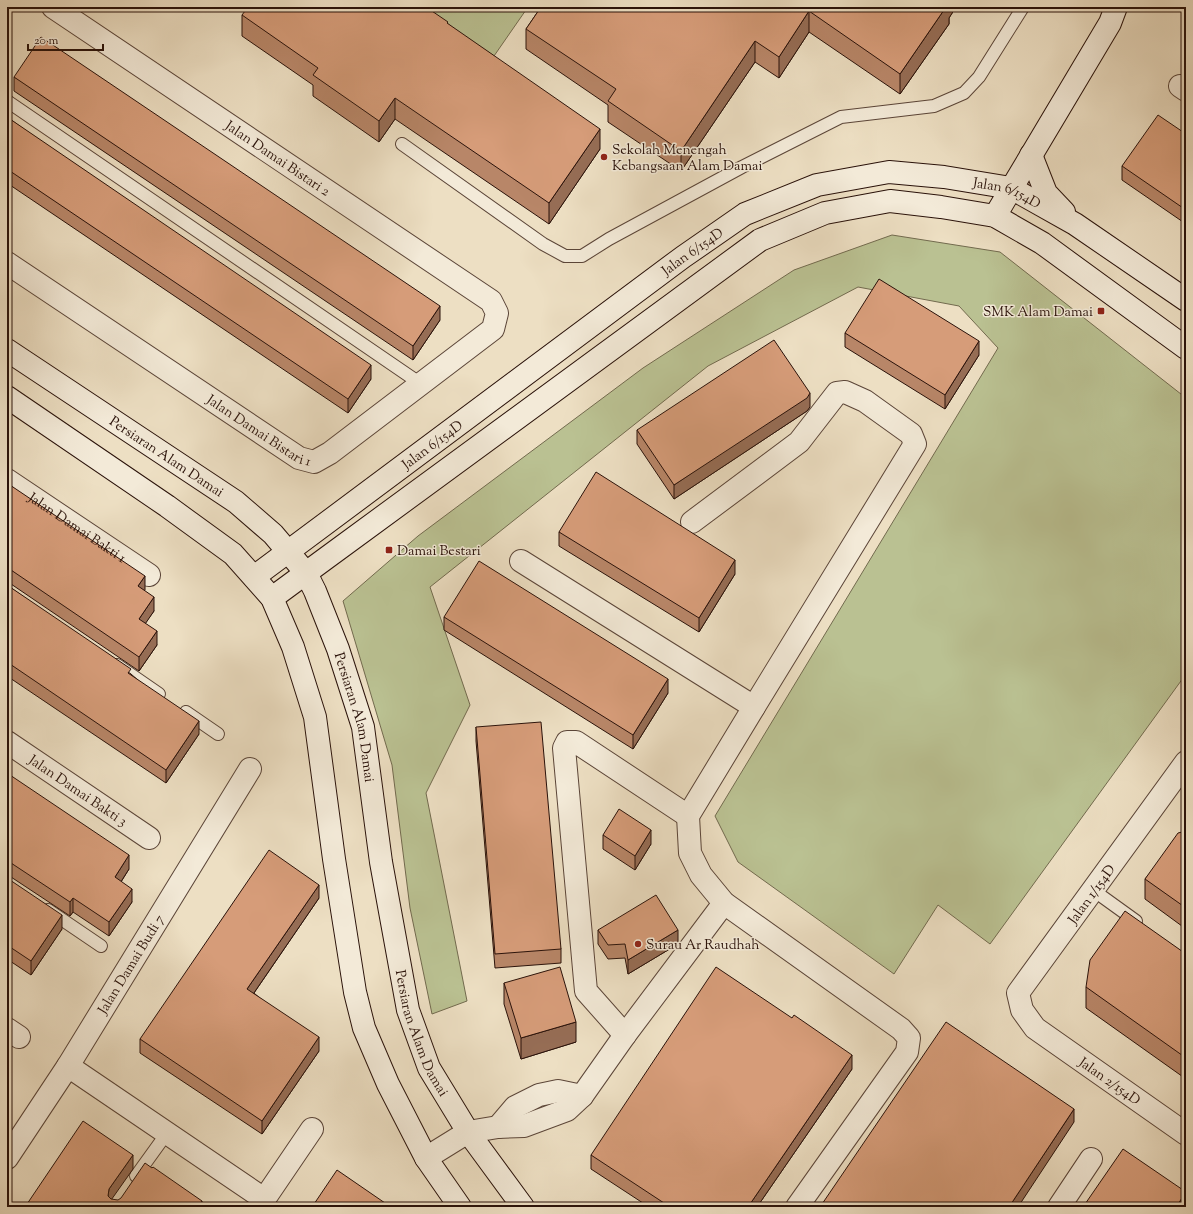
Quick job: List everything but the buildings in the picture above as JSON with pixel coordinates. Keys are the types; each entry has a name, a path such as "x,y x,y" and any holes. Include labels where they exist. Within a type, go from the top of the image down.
{"street":[{"name":"Jalan Damai Bistari 2","path":"53,7 491,301 497,313"},
{"path":"995,216 1110,23 1116,7"},
{"path":"972,181 1015,166 1031,155"},
{"path":"1031,155 1046,193 1075,224"},
{"name":"Jalan 6/154D","path":"254,577 683,256 745,214 817,185 889,172 944,177 1011,188 1075,224 1186,300"},
{"name":"Jalan 6/154D","path":"272,598 310,582 325,559 760,240 825,213 890,201 941,207 995,216 1042,243 1186,348"},
{"name":"Jalan Damai Bistari 1","path":"7,263 299,458 314,462 330,453 492,329 497,313"},
{"name":"Persiaran Alam Damai","path":"7,350 236,502 272,534 294,547 338,649 363,726 381,862 408,1010 429,1068 468,1132 523,1207"},
{"path":"692,522 799,442 837,393 845,392 865,401 911,434 915,444 688,816 690,853 701,876 724,903 901,1030 909,1038 907,1052 797,1207"},
{"path":"7,397 167,506 233,554 272,598 294,647 315,717 334,859 355,992 364,1028 388,1084 426,1158 460,1207"},
{"name":"Jalan Damai Bakti 1","path":"7,480 149,575"},
{"path":"521,561 754,707"},
{"name":"Jalan Damai Bakti 3","path":"7,742 149,838"},
{"path":"625,1035 586,991 564,748 567,742 576,742 688,816"},
{"name":"Jalan Damai Budi 7","path":"7,1158 68,1066 250,768"},
{"name":"Jalan 1/154D","path":"1035,1028 1022,1010 1018,993 1184,769"},
{"path":"426,1158 468,1132 498,1127 524,1126 567,1110 582,1096 625,1035 724,903"},
{"name":"Jalan 2/154D","path":"1035,1028 1186,1134"},
{"path":"68,1066 167,1133 262,1203 312,1129"},
{"path":"1059,1207 1091,1159"}],"lane":[{"path":"402,144 543,244 565,256 582,256 609,239 735,170 841,117 934,106 964,93 979,76 1022,7"},
{"path":"7,101 421,384"},
{"path":"106,658 165,698"},
{"path":"179,707 218,734"},
{"path":"1093,890 1143,926"},
{"path":"38,904 102,946"},
{"path":"128,1188 167,1133"}],"green space":[{"path":"422,7 528,7 494,56"},
{"path":"892,235 1000,252 1186,398 1186,674 990,944 938,905 894,974 738,862 715,816 998,348 959,306 858,287 708,366 430,587 470,705 426,793 467,1001 432,1014 410,908 392,765 343,601 418,536 643,368 794,270"}],"place":[{"name":"Sekolah Menengah Kebangsaan Alam Damai","path":"604,157"},
{"name":"SMK Alam Damai","path":"1101,311"},
{"name":"Damai Bestari","path":"389,550"},
{"name":"Surau Ar Raudhah","path":"638,944"}]}
